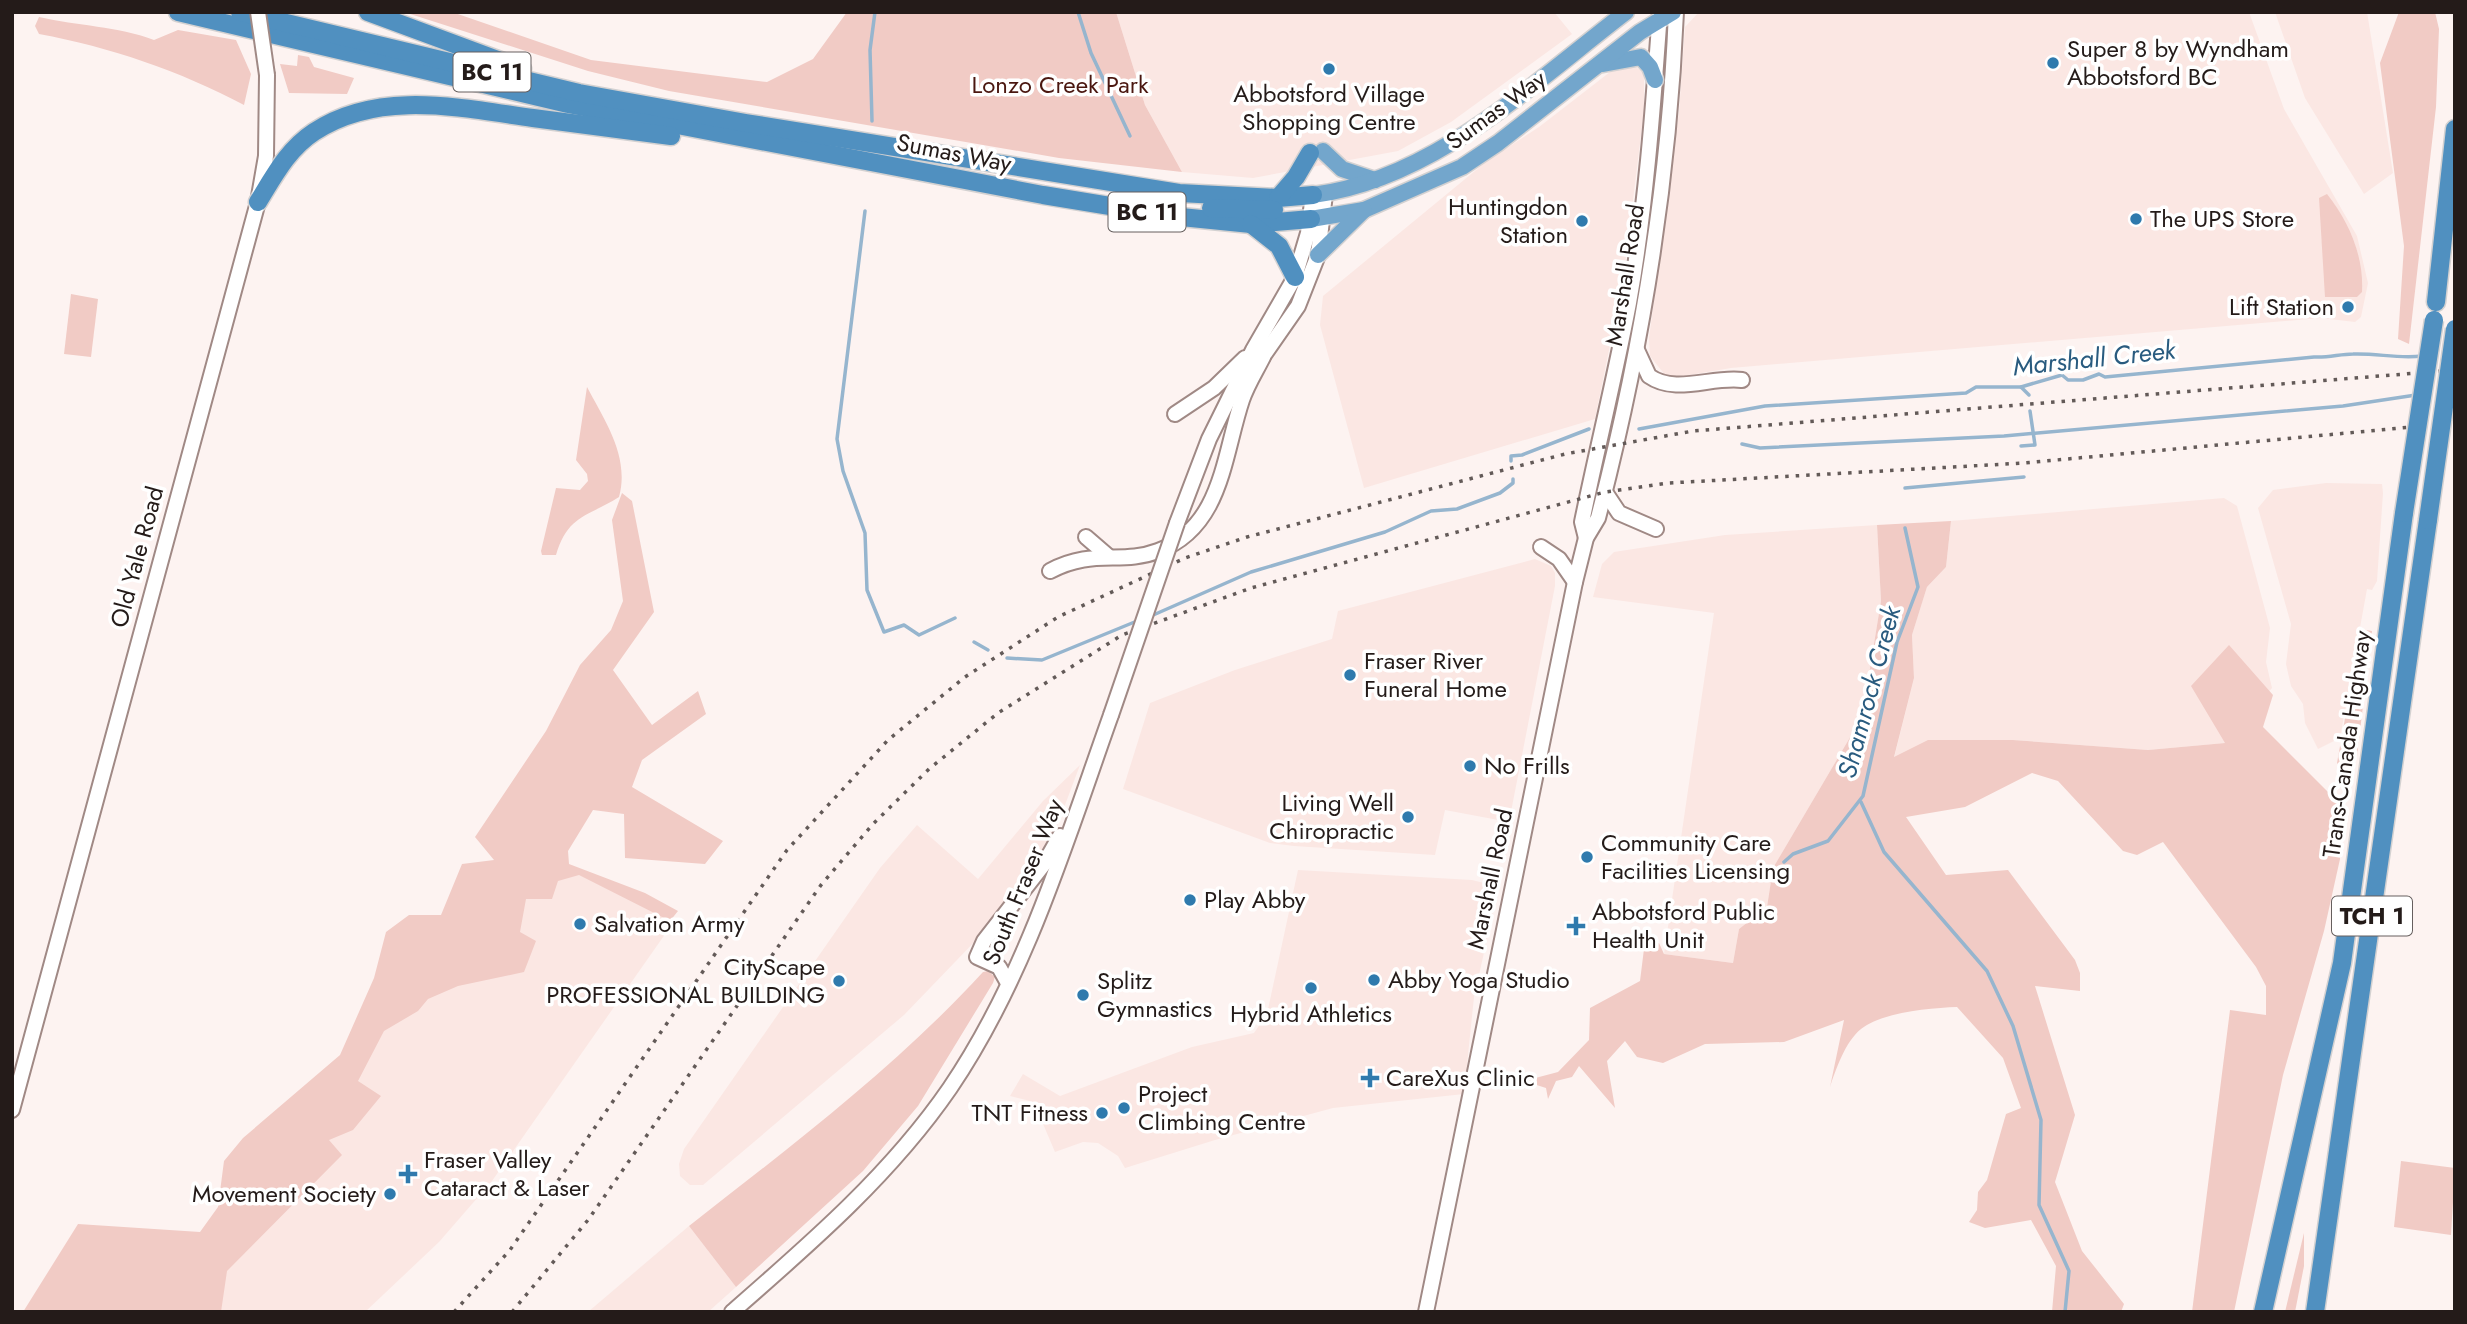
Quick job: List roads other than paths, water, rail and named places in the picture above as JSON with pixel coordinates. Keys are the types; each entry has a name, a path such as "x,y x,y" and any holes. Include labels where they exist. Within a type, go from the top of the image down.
{"highway":[{"name":"Sumas Way","path":"178,12 568,104 1043,195 1171,216 1251,224 1317,206 1426,158 1465,135 1626,12"},
{"name":"Sumas Way","path":"240,12 579,93 746,123 1098,182 1216,197 1278,198 1317,206 1364,210 1462,167 1498,144 1659,17 1674,12"},
{"path":"368,12 527,70 746,123"},
{"path":"1597,65 1641,57 1650,67 1655,80"},
{"path":"258,202 283,161 312,133 345,117 399,105 488,111 706,141 808,159 928,172"},
{"path":"2435,311 2455,129"},
{"path":"1278,198 1317,152 1342,169 1376,180"},
{"name":"Trans-Canada Highway","path":"2263,1312 2342,962 2404,513 2455,179"},
{"path":"1043,195 1239,210 1283,210 1317,206"},
{"path":"1318,256 1364,210"},
{"path":"1251,224 1279,246 1294,277"},
{"name":"Trans-Canada Highway","path":"2315,1312 2455,329"}],"main road":[{"name":"Old Yale Road","path":"12,1110 58,931 258,202 267,142 267,75 258,12"},
{"name":"Marshall Road","path":"1426,1312 1576,582 1586,538 1598,518 1605,492 1637,348 1654,250 1666,148 1674,12"},
{"name":"Marshall Road","path":"1586,538 1582,522 1629,303 1637,248 1659,17"},
{"name":"South Fraser Way","path":"1258,353 1298,306 1318,256 1317,206"},
{"name":"South Fraser Way","path":"732,1312 811,1244 897,1154 949,1089 1007,983 1045,895 1085,788 1209,439 1258,353 1294,277 1317,206"},
{"path":"1637,348 1649,376 1667,384 1678,386 1725,378 1742,380"},
{"path":"1175,414 1214,388 1258,353"},
{"path":"1050,571 1068,561 1156,552 1182,540 1203,520 1214,501 1242,398 1258,353"},
{"path":"1605,492 1619,513 1656,529"},
{"path":"1086,537 1108,556"},
{"path":"1541,547 1559,559 1576,582"},
{"path":"1007,983 999,967 977,957 984,942 1044,864 1085,788"}],"waterway":[{"path":"872,121 870,50 875,12"},
{"path":"1078,12 1091,53 1130,136"},
{"path":"865,211 837,439 843,471 865,533 867,590 884,632 904,625 919,635 955,618"},
{"name":"Marshall Creek","path":"1639,429 1765,406 1966,393 1976,387 2021,387 2062,375 2068,380 2083,380 2099,374 2105,377 2348,354 2422,356"},
{"path":"2021,387 2029,395"},
{"path":"1742,444 1760,448 2004,436 2343,406 2416,395"},
{"path":"2021,446 2035,445 2030,411"},
{"path":"1511,461 1511,456 1522,455 1589,429"},
{"path":"1905,488 2024,477"},
{"path":"1151,616 1251,572 1385,532 1431,511 1457,509 1500,493 1513,483 1513,479"},
{"name":"Shamrock Creek","path":"1784,862 1793,854 1828,841 1863,796 1897,642 1918,587 1905,528"},
{"path":"1007,658 1042,660 1137,621"},
{"path":"974,642 988,650"},
{"name":"Shamrock Creek","path":"1861,802 1884,852 1987,971 2013,1026 2041,1120 2039,1205 2069,1271 2065,1312"}],"railway":[{"path":"454,1312 510,1250 787,850 888,740 965,677 1058,617 1185,558 1247,537 1565,454 1693,431 2455,370"},
{"path":"512,1312 588,1220 821,885 873,824 929,769 998,713 1122,635 1251,588 1605,492 1669,483 2024,463 2455,423"}],"place":[{"name":"Super 8 by Wyndham Abbotsford BC","path":"2053,63"},
{"name":"Abbotsford Village Shopping Centre","path":"1329,69"},
{"name":"The UPS Store","path":"2136,219"},
{"name":"Huntingdon Station","path":"1582,221"},
{"name":"Lift Station","path":"2348,307"},
{"name":"Fraser River Funeral Home","path":"1350,675"},
{"name":"No Frills","path":"1470,766"},
{"name":"Living Well Chiropractic","path":"1408,817"},
{"name":"Community Care Facilities Licensing","path":"1587,857"},
{"name":"Play Abby","path":"1190,900"},
{"name":"Salvation Army","path":"580,924"},
{"name":"Abbotsford Public Health Unit","path":"1576,926"},
{"name":"Abby Yoga Studio","path":"1374,980"},
{"name":"CityScape PROFESSIONAL BUILDING","path":"839,981"},
{"name":"Hybrid Athletics","path":"1311,988"},
{"name":"Splitz Gymnastics","path":"1083,995"},
{"name":"CareXus Clinic","path":"1370,1078"},
{"name":"Project Climbing Centre","path":"1124,1108"},
{"name":"TNT Fitness","path":"1102,1113"},
{"name":"Fraser Valley Cataract & Laser","path":"408,1174"},
{"name":"Movement Society","path":"390,1194"}],"park label":[{"name":"Lonzo Creek Park","path":"1060,85"}]}
